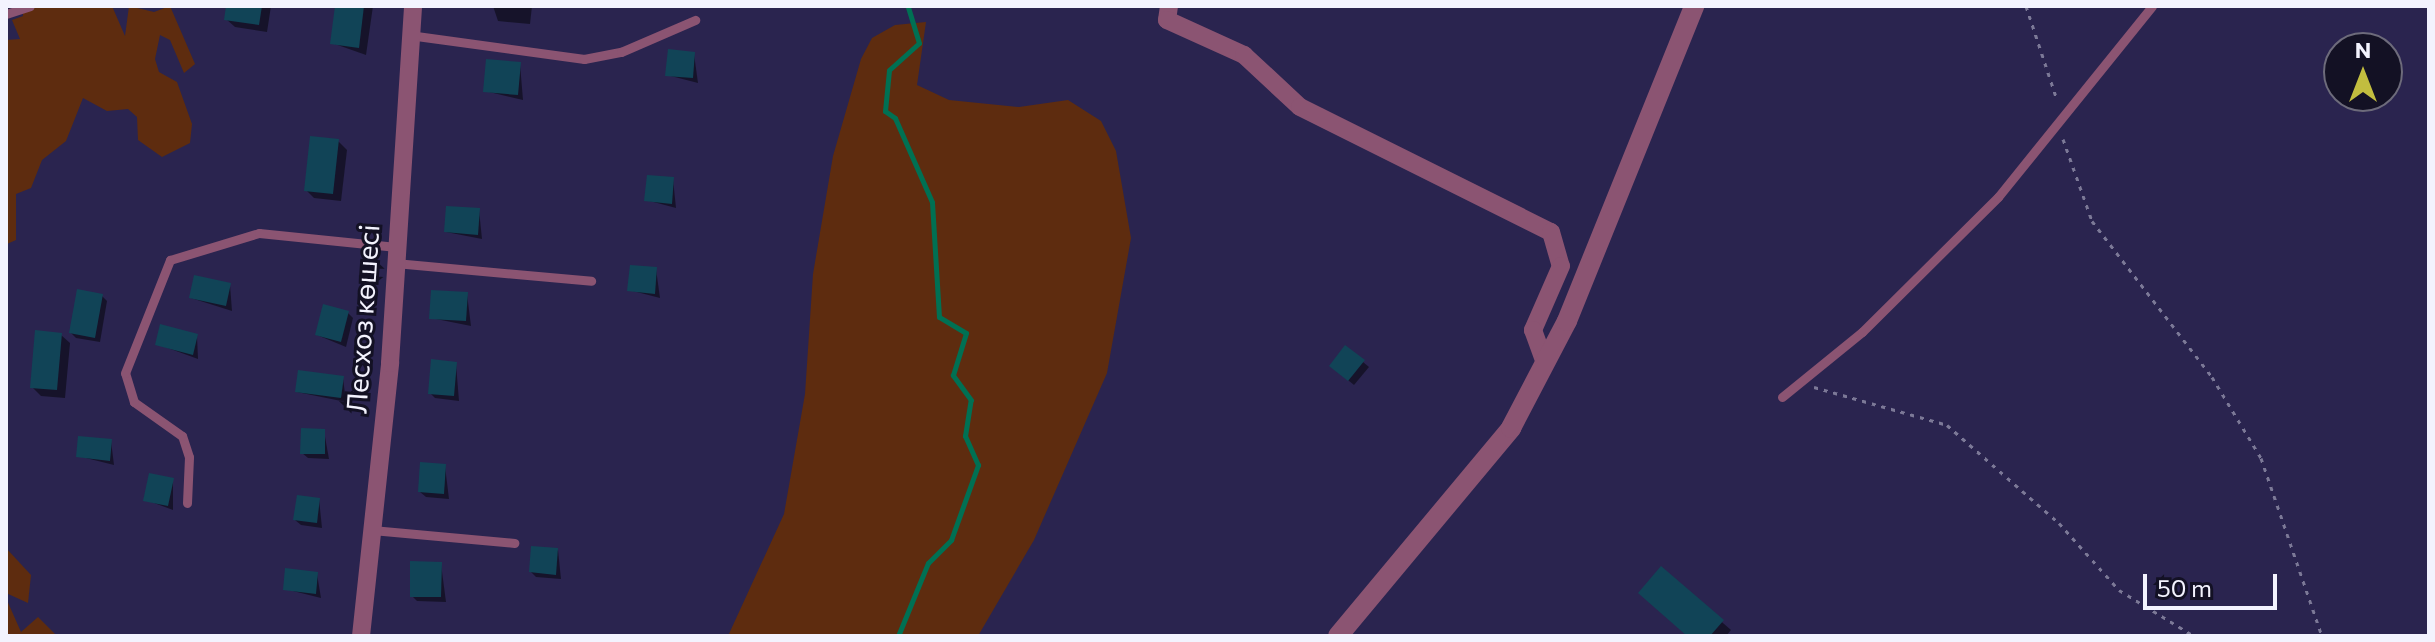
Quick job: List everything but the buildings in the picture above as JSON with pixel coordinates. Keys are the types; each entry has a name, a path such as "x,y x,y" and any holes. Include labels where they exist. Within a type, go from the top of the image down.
{"street":[{"name":"Лесхоз көшесі","path":"361,636 395,255 413,6"},
{"path":"1169,6 1167,20 1244,55 1300,107 1551,232 1561,266 1533,330 1545,363"},
{"path":"1338,636 1511,428 1545,363 1694,6"}],"lane":[{"path":"6,14 30,6"},
{"path":"1782,397 1862,332 1998,197 2152,6"},
{"path":"409,35 584,59 621,52 695,20"},
{"path":"187,503 189,457 182,436 134,402 125,373 170,260 259,233 591,281"},
{"path":"372,530 514,543"}],"path":[{"path":"2026,6 2062,117 2063,152 2092,221 2212,377 2261,458 2322,636"},
{"path":"1800,382 1947,425 2059,523 2119,590 2194,636"}],"shaded area":[{"path":"22,6 112,6 125,36 129,6 154,12 170,6 195,64 184,73 170,40 160,35 155,59 159,72 177,82 192,124 190,143 162,157 138,140 137,117 128,109 107,111 83,98 66,141 42,160 31,188 16,194 16,240 7,244 6,40 20,39 12,20 23,16"},
{"path":"926,22 917,85 949,100 1019,107 1068,100 1101,121 1116,151 1131,238 1107,373 1034,540 978,636 728,636 784,514 805,394 813,274 833,156 861,59 872,38 895,25"},
{"path":"6,548 31,575 28,603 6,593"},
{"path":"6,598 21,632 38,617 57,636 6,636"}],"waterway":[{"path":"898,636 928,563 951,540 978,465 965,436 971,400 953,375 966,333 939,317 932,202 895,118 885,111 889,70 919,43 908,6"}]}
